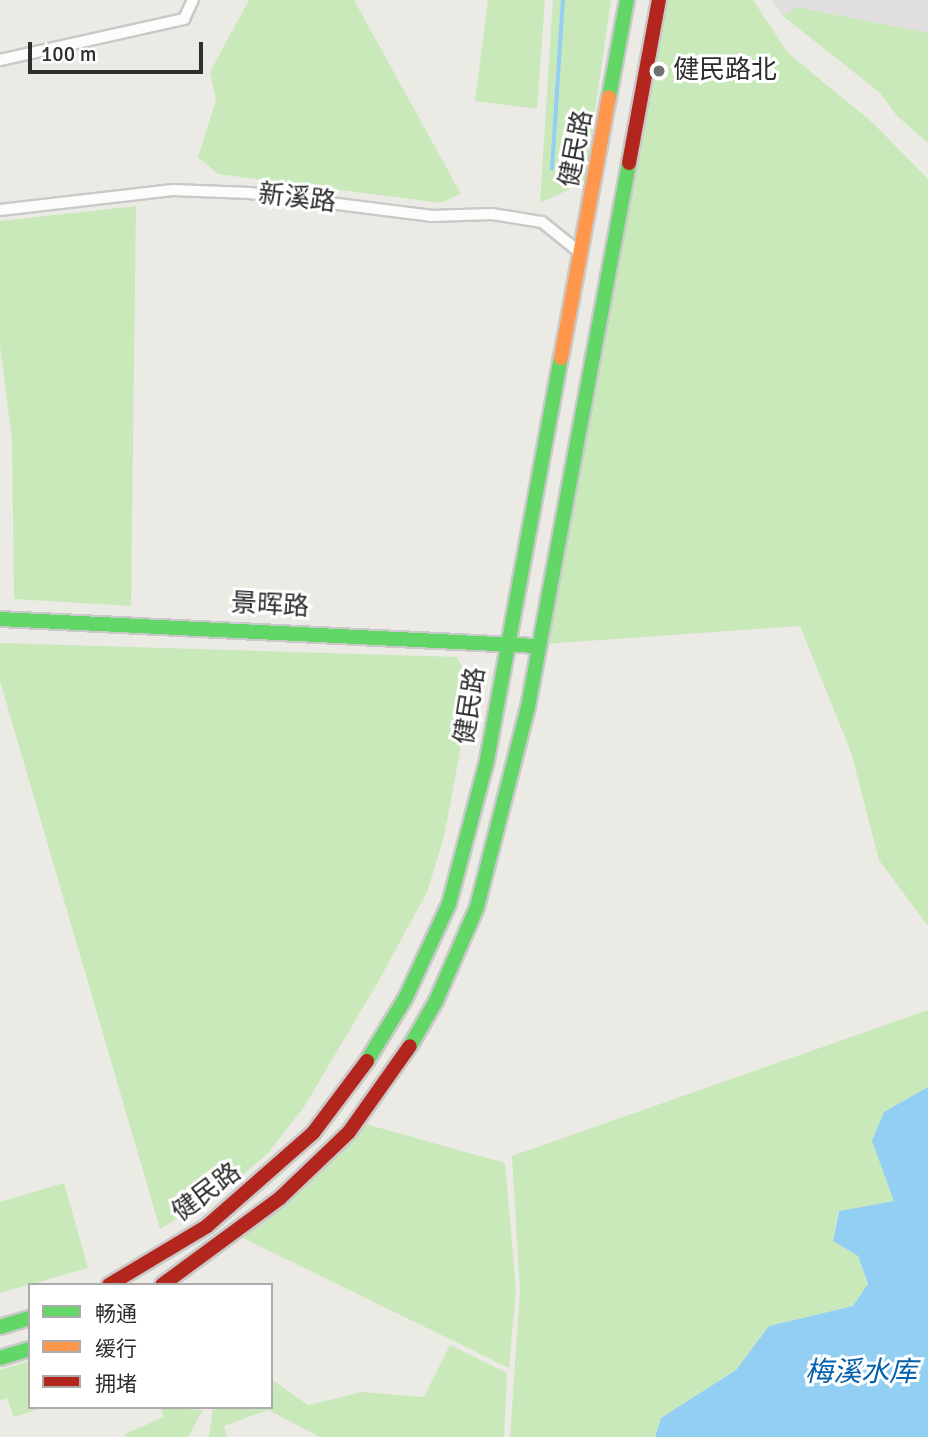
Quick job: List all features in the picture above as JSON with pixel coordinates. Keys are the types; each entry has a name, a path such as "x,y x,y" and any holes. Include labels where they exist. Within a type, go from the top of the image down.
{"main road":[{"name":"健民路","path":"112,1283 207,1226 294,1154 338,1104 379,1043 427,957 449,904 487,760 627,0"},
{"name":"健民路","path":"165,1283 223,1244 280,1198 349,1132 397,1070 436,1001 477,907 528,707 537,646 659,0"},
{"name":"景晖路","path":"0,619 537,646"},
{"path":"0,1327 28,1319"},
{"path":"0,1358 28,1350"}],"street":[{"path":"0,60 184,19 193,0"},
{"name":"新溪路","path":"0,210 173,190 250,192 430,216 492,214 542,222 582,254"}],"shaded area":[{"path":"772,0 928,0 928,33 797,7 783,16"}],"green space":[{"path":"249,0 354,0 461,194 440,203 218,174 198,157 216,100 210,72"},
{"path":"488,0 545,0 537,109 475,101"},
{"path":"553,0 611,0 585,182 540,203"},
{"path":"665,0 753,0 788,53 873,123 928,179 928,926 879,860 851,752 800,626 544,644"},
{"path":"797,7 928,33 928,143 897,116 880,93 783,16"},
{"path":"136,206 131,606 14,599 12,440 0,346 0,221"},
{"path":"0,643 457,657 472,687 444,837 427,892 378,982 304,1107 267,1154 226,1189 160,1229 0,681"},
{"path":"928,1010 928,1087 884,1112 895,1201 838,1211 833,1241 858,1256 868,1285 853,1306 769,1326 736,1370 661,1418 655,1437 510,1437 520,1291 512,1156"},
{"path":"362,1123 505,1163 516,1289 509,1368 243,1238"},
{"path":"64,1183 88,1268 0,1293 0,1202"},
{"path":"450,1345 507,1373 504,1437 320,1437 268,1410 224,1426 227,1437 209,1437 213,1409 273,1409 273,1380 308,1405 362,1392 424,1397"},
{"path":"28,1362 28,1409 39,1409 14,1417 7,1398 0,1400 0,1370"},
{"path":"161,1409 203,1410 188,1437 126,1437 125,1434 164,1417"}],"water":[{"name":"梅溪水库","path":"928,1087 928,1437 655,1437 661,1418 736,1370 769,1326 853,1306 868,1284 858,1256 833,1241 839,1211 894,1201 872,1141 884,1112"}],"waterway":[{"path":"552,169 563,0"}],"traffic: fast":[{"path":"609,97 627,0"},
{"path":"410,1046 436,1001 477,907 528,707 629,163"},
{"path":"367,1061 406,997 449,904 487,760 561,358"},
{"path":"0,619 537,646"},
{"path":"0,1327 28,1319"},
{"path":"0,1358 28,1350"}],"traffic: slow":[{"path":"561,358 609,97"}],"traffic: jam":[{"path":"629,163 659,0"},
{"path":"165,1283 280,1198 349,1132 410,1046"},
{"path":"112,1283 207,1226 313,1133 367,1061"}],"place":[{"name":"健民路北","path":"659,71"}]}
